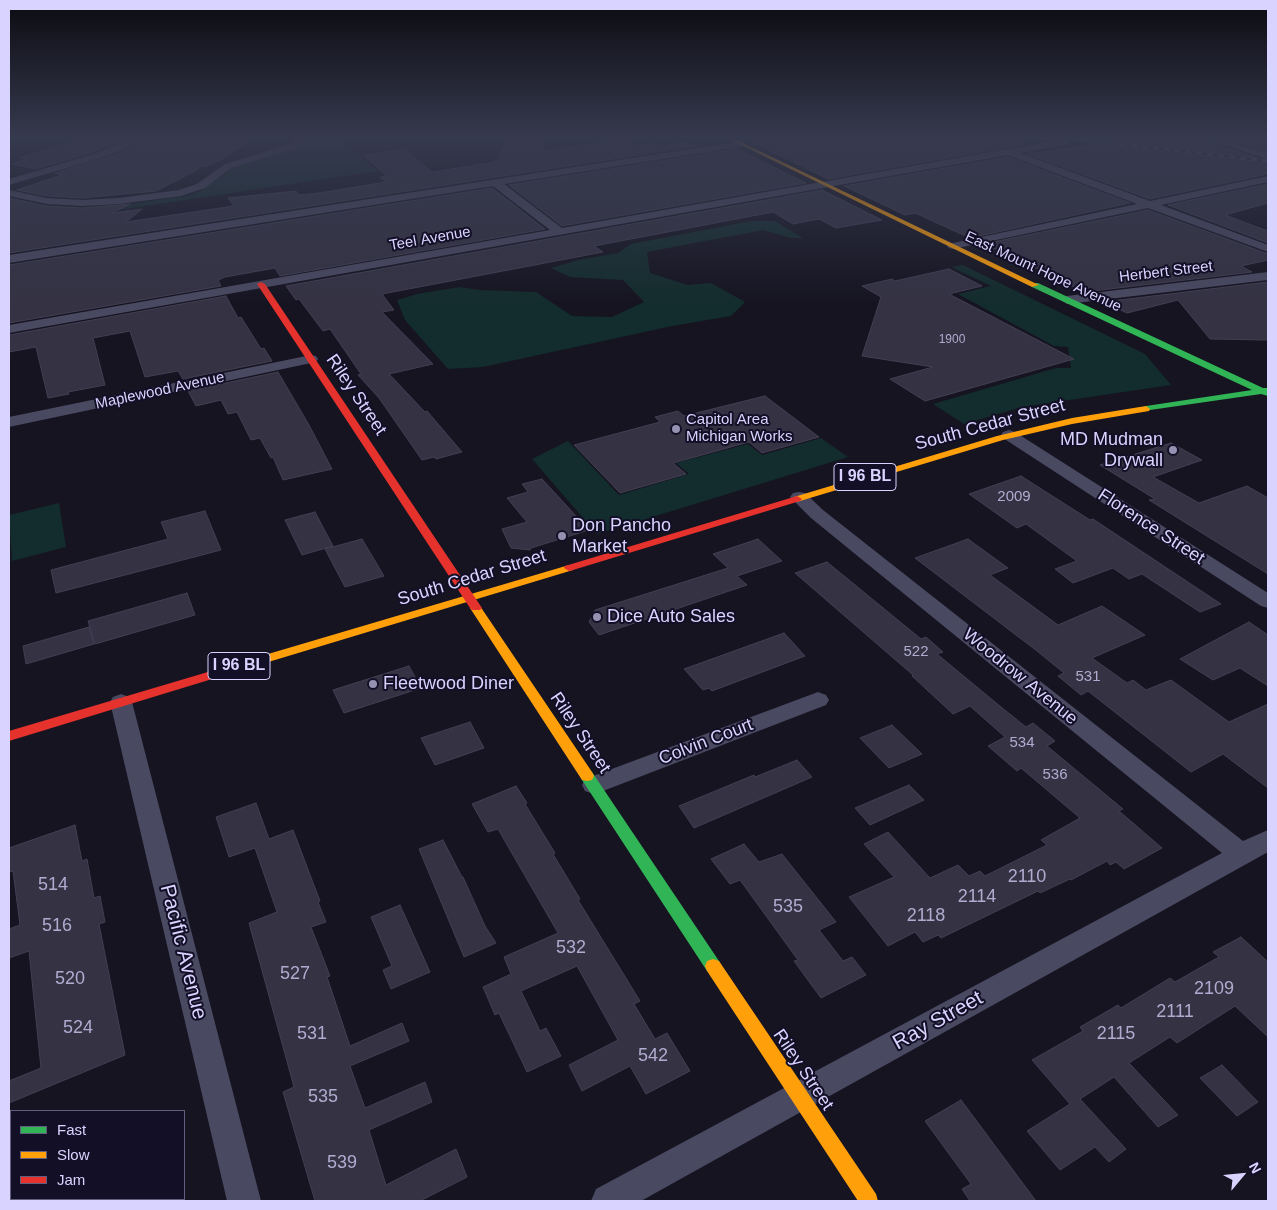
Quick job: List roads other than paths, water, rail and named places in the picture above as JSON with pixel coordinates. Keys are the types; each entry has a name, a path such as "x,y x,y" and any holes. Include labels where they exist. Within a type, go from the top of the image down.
{"street":[{"path":"9,193 47,201 82,203 119,201 183,192"},
{"path":"9,259 434,192"},
{"path":"508,192 560,231"},
{"name":"Teel Avenue","path":"9,329 776,192"},
{"name":"East Mount Hope Avenue","path":"841,192 1266,392"},
{"path":"1117,192 1268,249"},
{"path":"953,246 1203,192"},
{"name":"Herbert Street","path":"1067,300 1268,276"},
{"name":"Riley Street","path":"261,284 869,1201"},
{"name":"Maplewood Avenue","path":"9,422 310,359"},
{"name":"South Cedar Street","path":"9,736 1008,435 1079,420 1266,392"},
{"name":"Florence Street","path":"1008,435 1268,602"},
{"name":"Woodrow Avenue","path":"799,497 841,533 1242,854"},
{"name":"Colvin Court","path":"594,785 818,700"},
{"name":"Pacific Avenue","path":"121,702 244,1201"},
{"name":"Ray Street","path":"608,1201 1268,840"}],"place":[{"name":"Capitol Area Michigan Works","path":"676,429"},
{"name":"MD Mudman Drywall","path":"1173,450"},
{"name":"Don Pancho Market","path":"562,536"},
{"name":"Dice Auto Sales","path":"597,617"},
{"name":"Fleetwood Diner","path":"373,684"}]}
